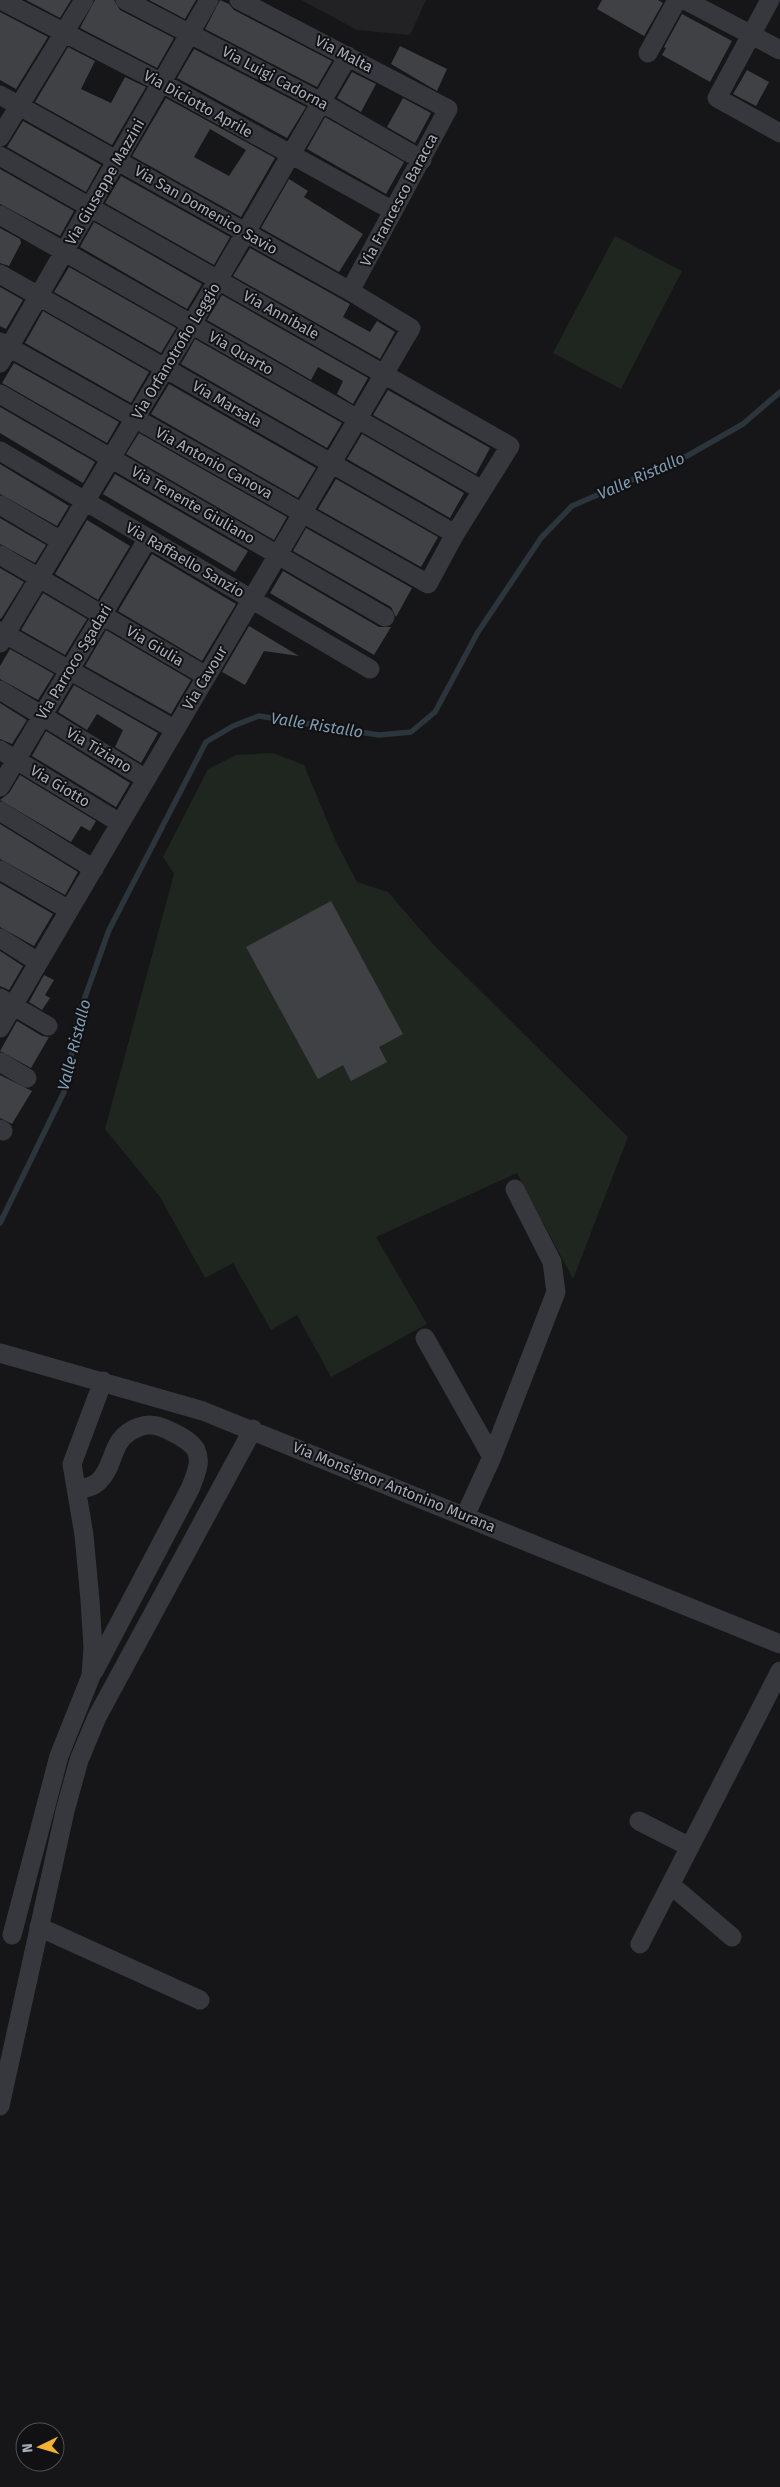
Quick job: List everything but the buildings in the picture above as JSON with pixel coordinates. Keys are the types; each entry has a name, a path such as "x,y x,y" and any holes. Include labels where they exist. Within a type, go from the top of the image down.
{"street":[{"name":"Via Diciotto Aprile","path":"1,0 162,83 290,156 394,211"},
{"path":"0,137 84,0"},
{"name":"Via Luigi Cadorna","path":"125,0 192,33 321,102 422,160"},
{"name":"Via Giuseppe Mazzini","path":"3,351 39,297 192,33 209,0"},
{"name":"Via Malta","path":"239,0 448,109"},
{"path":"648,53 677,0"},
{"path":"685,0 780,50"},
{"path":"770,0 717,98 778,126"},
{"name":"Via Orfanotrofio Leggio","path":"2,636 40,578 110,457 165,369 190,323 218,280 348,56"},
{"name":"Via San Domenico Savio","path":"0,95 350,291 410,328"},
{"name":"Via Francesco Baracca","path":"350,291 448,109"},
{"name":"Via Annibale","path":"0,156 92,206 510,446 482,490"},
{"name":"Via Quarto","path":"0,215 482,490"},
{"name":"Via Marsala","path":"0,274 455,534"},
{"name":"Via Cavour","path":"0,1028 6,1001 38,962 410,328"},
{"name":"Via Antonio Canova","path":"3,351 135,418 428,584 455,534"},
{"name":"Via Tenente Giuliano","path":"0,394 385,617"},
{"name":"Via Raffaello Sanzio","path":"0,451 370,669"},
{"path":"455,534 482,490"},
{"path":"0,505 61,541"},
{"name":"Via Parroco Sgadari","path":"0,787 148,538"},
{"name":"Via Giulia","path":"0,555 206,676"},
{"path":"2,636 174,729"},
{"name":"Via Tiziano","path":"0,690 146,779"},
{"name":"Via Giotto","path":"0,750 120,823"},
{"path":"0,811 94,868"},
{"path":"0,870 69,910"},
{"path":"0,938 38,962"},
{"path":"6,1001 48,1026"},
{"path":"0,1062 27,1078"},
{"path":"465,1516 492,1458 556,1292 552,1262 515,1189"},
{"path":"425,1338 492,1458"},
{"name":"Via Monsignor Antonino Murana","path":"0,1353 203,1411 253,1429 780,1644"},
{"path":"91,1676 93,1648 90,1600 78,1489 72,1464 103,1381"},
{"path":"12,1936 59,1756 91,1676 191,1487 198,1469 198,1456 193,1445 180,1436 163,1427 147,1424 131,1430 119,1439 100,1481 89,1488 78,1489"},
{"path":"0,2106 39,1927 79,1760 97,1716 253,1429"},
{"path":"640,1944 780,1671"},
{"path":"639,1821 690,1847"},
{"path":"670,1885 732,1937"},
{"path":"39,1927 200,2000"}],"shaded area":[{"path":"301,0 426,0 410,35 357,30"},
{"path":"615,236 682,271 621,389 553,353"},
{"path":"273,753 304,765 336,842 357,882 388,892 432,943 628,1137 573,1279 517,1173 376,1237 427,1324 331,1377 297,1315 271,1330 233,1263 205,1278 160,1197 105,1129 174,874 163,857 208,769 236,755"}],"waterway":[{"name":"Valle Ristallo","path":"0,1223 64,1092 80,1011 109,930 206,742 233,726 259,716 379,735 411,732 435,712 478,632 541,538 572,506 687,456 743,424 780,392"}]}
